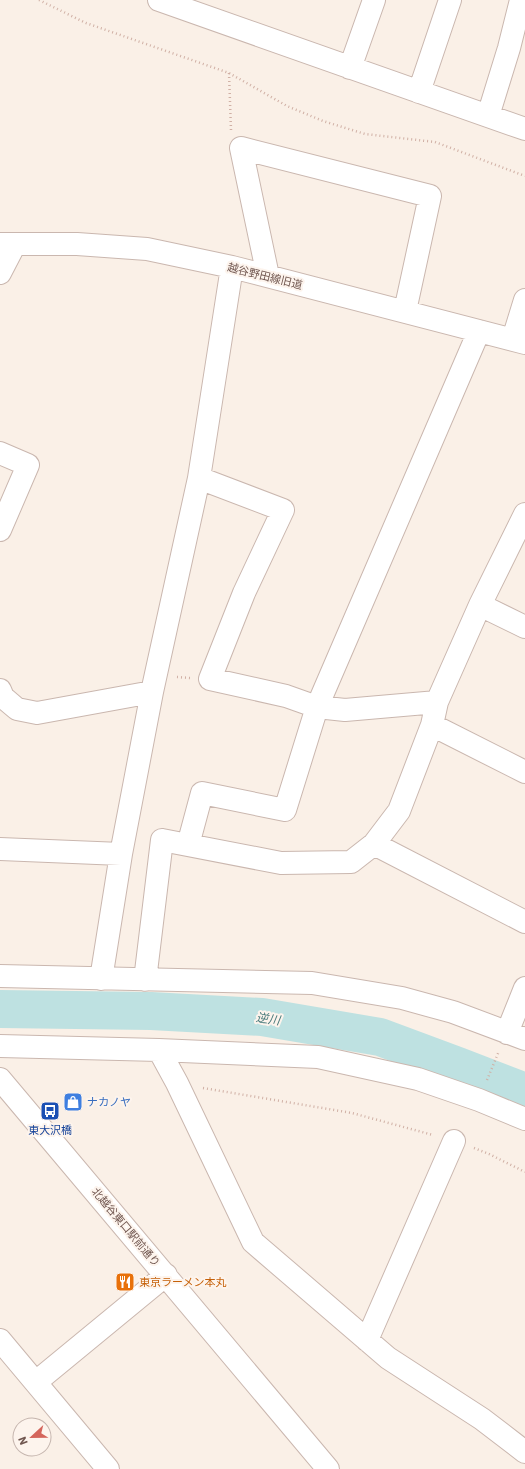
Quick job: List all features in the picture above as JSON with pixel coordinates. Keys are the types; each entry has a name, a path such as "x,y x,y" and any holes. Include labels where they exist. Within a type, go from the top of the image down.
{"street":[{"path":"160,0 525,129"},
{"path":"350,68 374,0"},
{"path":"419,92 450,0"},
{"path":"488,116 509,48 521,0"},
{"path":"268,276 241,148 430,196 405,311"},
{"path":"0,273 8,244"},
{"name":"越谷野田線旧道","path":"8,244 77,244 147,249 232,267 519,341"},
{"path":"101,979 121,854 152,692 199,478 232,267"},
{"path":"519,341 525,300"},
{"path":"188,845 202,792 285,810 317,707 479,331"},
{"path":"0,453 28,465 0,530"},
{"path":"199,478 283,510 244,593 210,679 286,696 317,707 345,710 437,702"},
{"path":"145,980 162,840 281,863 351,862 374,844 400,811 432,725 437,702 480,605 525,514"},
{"path":"480,605 525,627"},
{"path":"0,690 3,697 17,709 37,713 152,692"},
{"path":"432,725 525,772"},
{"path":"374,844 525,922"},
{"path":"0,849 121,854"},
{"path":"0,976 312,983 402,998 453,1012 511,1039 525,988"},
{"path":"0,1046 159,1050 318,1057 418,1079 479,1100 525,1119"},
{"path":"159,1050 177,1084 252,1242 388,1358 482,1419 525,1452"},
{"name":"北越谷東口駅前通り","path":"0,1079 328,1469"},
{"path":"367,1340 454,1141"},
{"path":"36,1382 166,1275"},
{"path":"0,1340 108,1469"}],"path":[{"path":"39,0 86,23 229,73 287,106 323,121 365,134 435,142 525,176"},
{"path":"229,73 230,128 241,148"},
{"path":"487,1081 511,1039"},
{"path":"177,1084 352,1113 454,1141 490,1154 525,1172"}],"waterway":[{"name":"逆川","path":"0,1009 151,1011 262,1017 380,1037 525,1092"}],"place":[{"name":"ナカノヤ","path":"73,1102"},
{"name":"東大沢橋","path":"50,1111"},
{"name":"東京ラーメン本丸","path":"125,1282"}]}
